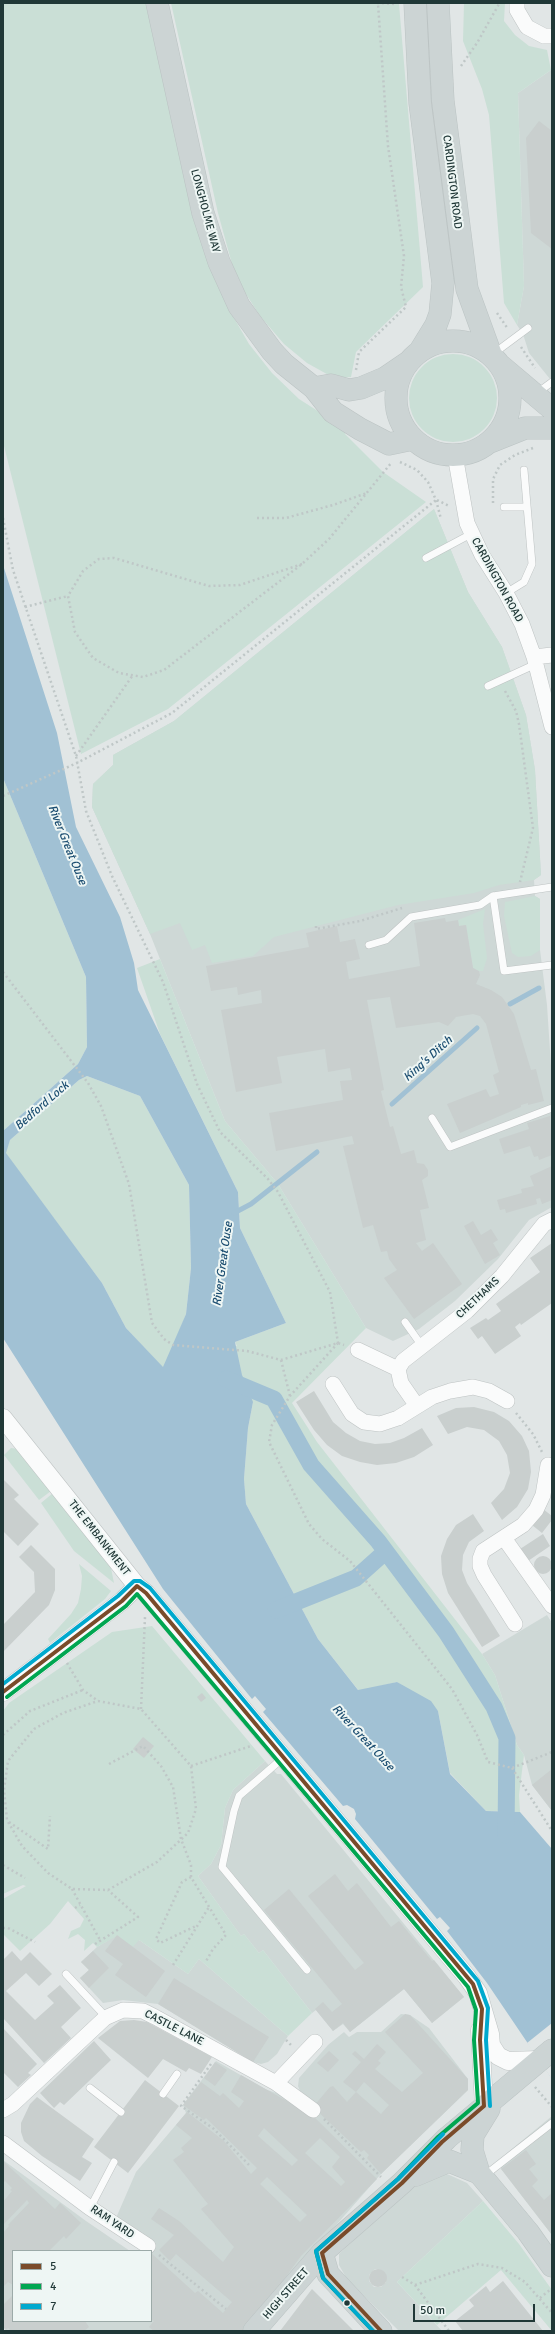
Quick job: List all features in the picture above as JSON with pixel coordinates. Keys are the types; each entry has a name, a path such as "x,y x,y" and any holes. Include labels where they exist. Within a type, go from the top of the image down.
{"main road":[{"name":"LONGHOLME WAY","path":"157,3 203,214 228,286 261,338 284,364 314,388 333,412 388,444 413,439"},
{"name":"CARDINGTON ROAD","path":"438,3 443,101 466,289 495,360"},
{"name":"CARDINGTON ROAD","path":"407,4 443,283 440,314 436,325 414,356"},
{"path":"314,388 330,385 349,390 361,388 385,378 414,356 435,343 450,340 479,347 495,360 544,387 552,409"},
{"path":"414,356 400,376 396,392 396,408 400,422 413,439 437,453 455,455 472,452 525,428 546,436"},
{"path":"488,444 500,431 508,415 510,397 507,380 495,360"},
{"path":"531,2067 481,2120 474,2135 472,2150 481,2175 528,2232 552,2266"},
{"name":"HIGH STREET","path":"254,2331 322,2253 397,2186 442,2142 531,2067"},
{"path":"397,2186 449,2161 481,2175"},
{"path":"322,2253 328,2274 381,2331"}],"street":[{"path":"516,3 517,10 527,27 544,36 552,36"},
{"name":"CARDINGTON ROAD","path":"455,455 464,512 482,555 506,593 522,624 535,661 552,726"},
{"path":"535,661 552,655"},
{"name":"CHETHAMS","path":"398,1370 404,1360 467,1311 502,1276 544,1224 552,1220"},
{"path":"358,1350 398,1370 401,1382 417,1406"},
{"path":"333,1384 352,1414 364,1422 380,1424 398,1418 417,1406 450,1391 472,1387 489,1391 507,1401"},
{"name":"THE EMBANKMENT","path":"6,1427 141,1590 284,1757 368,1861 467,1976 478,1993 490,2034 491,2045 498,2056 508,2061 531,2067"},
{"path":"516,1624 480,1566 480,1558 484,1551 523,1525 536,1510 543,1495 548,1465"},
{"path":"504,1538 552,1606"},
{"path":"3,1692 122,1601 141,1590"},
{"name":"THE EMBANKMENT","path":"482,2009 480,2040 484,2106"},
{"name":"CASTLE LANE","path":"3,2110 13,2104 106,2017 123,2010 143,2011 276,2083 313,2110"},
{"path":"276,2083 315,2042"},
{"name":"RAM YARD","path":"3,2143 90,2208 148,2246"}],"lane":[{"path":"495,360 515,338 528,328"},
{"path":"506,593 524,582 532,564 524,470"},
{"path":"504,507 526,507"},
{"path":"426,558 472,534"},
{"path":"488,686 535,661"},
{"path":"369,945 386,940 411,916 480,905 493,896 552,887"},
{"path":"493,896 504,971 552,965"},
{"path":"432,1118 450,1147 552,1108"},
{"path":"405,1322 422,1346"},
{"path":"284,1757 239,1796 234,1811 222,1867 307,1970"},
{"path":"66,1974 106,2017"},
{"path":"163,2094 177,2074"},
{"path":"90,2088 121,2112"},
{"path":"481,2175 552,2124"},
{"path":"90,2208 114,2162"}],"path":[{"path":"355,378 359,352 406,307 401,287 404,256 388,146 377,3 407,4"},
{"path":"459,69 477,43 499,4"},
{"path":"496,312 515,338 544,387"},
{"path":"494,508 492,498 493,479 500,465 546,436"},
{"path":"302,564 240,585 209,586 114,558 98,559 83,571 68,596 75,632 93,658 119,673 143,677 164,670 302,564 329,539 413,439"},
{"path":"408,466 417,470 428,482 436,500 441,519"},
{"path":"257,518 286,518 333,506 367,493"},
{"path":"3,796 77,763 172,713 436,500"},
{"path":"3,518 13,570 76,756 86,811 112,876 163,982 197,1084 220,1132 268,1179 278,1192 330,1292 338,1343"},
{"path":"25,607 68,596"},
{"path":"76,756 133,675"},
{"path":"504,692 506,690 516,711 519,724 533,828 521,884"},
{"path":"3,972 88,1083 101,1106 129,1184 152,1323 164,1339 174,1345 247,1351 280,1360 338,1343"},
{"path":"338,1343 290,1396 272,1425 269,1442 309,1524 322,1539 350,1561 375,1590 452,1689 477,1735 488,1762 512,1768 552,1752"},
{"path":"280,1360 290,1396"},
{"path":"507,1401 534,1434 548,1465"},
{"path":"141,1590 141,1709"},
{"path":"59,1649 83,1690 98,1701 141,1709 191,1766 196,1809 188,1833 157,1862 108,1890 72,1889"},
{"path":"3,1735 30,1711 83,1690"},
{"path":"98,1701 63,1712 34,1729 8,1761 4,1790 7,1820 22,1846 48,1873 72,1889 100,1940"},
{"path":"191,1766 252,1746 265,1735"},
{"path":"108,1764 143,1746 161,1766 173,1787 181,1839 189,1854 191,1877 226,1935 213,1949 204,1963"},
{"path":"512,1768 552,1831"},
{"path":"7,1820 48,1848 50,1816"},
{"path":"3,1865 25,1878"},
{"path":"191,1877 182,1882 156,1939 160,1943 196,1926"},
{"path":"95,1944 138,1917 108,1890"},
{"path":"75,1908 80,1905"},
{"path":"173,1965 208,1907"},
{"path":"3,1928 8,1928 35,1942"},
{"path":"219,2052 181,2106 214,2129 250,2166"},
{"path":"531,2067 552,2107"},
{"path":"313,2110 397,2186"},
{"path":"148,2246 226,2309"},
{"path":"415,2285 478,2264 502,2268 525,2282 552,2313"},
{"path":"402,2277 415,2285 449,2331"},
{"path":"540,2298 551,2289"}],"shaded area":[{"path":"551,70 552,377 550,379 529,353 523,334 517,325 524,286 518,93"},
{"path":"434,509 468,592 502,647 526,715 535,770 541,875 534,880 535,896 540,899 540,950 547,1005 552,1081 552,1207 529,1220 498,1259 455,1301 419,1329 393,1341 366,1328 278,1184 225,1121 150,934 92,807 93,784 113,765 113,755 174,721"},
{"path":"547,1615 552,1623 552,1811 532,1785 524,1755 517,1745 495,1675 482,1654"},
{"path":"265,1761 277,1774 281,1774 464,1997 432,2023 404,1989 350,2032 343,2024 333,2031 316,2010 312,2013 263,1950 259,1953 244,1934 241,1936 198,1876 211,1864 221,1845 225,1808 233,1790"},
{"path":"117,1935 139,1940 188,1974 199,1959 288,2036 277,2054 268,2062 261,2064 253,2062 158,2004 123,2000 103,2003 80,1978 89,1970 81,1962 97,1947"},
{"path":"401,2014 410,2015 429,2028 468,2079 468,2090 381,2174 243,2331 7,2331 3,2327 3,2160 86,2221 129,2250 12,2250 12,2322 152,2322 152,2250 150,2250 116,2218 136,2172 186,2113 183,2105 216,2061 265,2089 298,2101 302,2096 298,2086 299,2078 328,2045 344,2032 349,2037 357,2032 381,2032"},
{"path":"552,2116 552,2235 496,2162"},
{"path":"445,2173 467,2183 483,2201 397,2282 442,2331 399,2331 347,2279 339,2265 339,2254 405,2192 432,2174","holes":["375,2269 381,2270 386,2275 386,2282 381,2287 374,2287 369,2281 369,2275"]}],"green space":[{"path":"3,3 150,3 226,304 249,344 272,373 299,399 346,429 345,434 383,472 426,502 168,709 81,754 3,442"},
{"path":"171,3 399,4 423,287 356,352 351,377 334,378 307,363 284,344 260,316 244,291 232,264 218,213"},
{"path":"464,3 505,3 504,21 515,35 529,46 547,50 551,70 518,93 524,286 517,325 504,303 489,115 482,89 463,41"},
{"path":"453,354 470,357 478,361 490,373 494,381 497,398 494,415 490,423 478,435 470,439 453,442 436,439 428,435 416,423 412,415 409,398 412,381 416,373 428,361 436,357"},
{"path":"434,509 468,592 502,647 526,715 535,770 541,875 534,880 499,885 474,893 398,905 274,937 253,956 212,963 205,945 192,950 180,923 150,934 92,807 93,784 113,765 113,755 174,721"},
{"path":"3,778 86,977 87,1047 78,1064 3,1131"},
{"path":"535,896 540,899 540,950 531,956 518,957 512,953 504,916 505,902"},
{"path":"485,909 483,924 487,958 483,971 479,971 473,968 466,925 459,926 458,920"},
{"path":"160,959 225,1121 278,1184 366,1328 292,1403 317,1442 482,1654 495,1675 517,1745 524,1755 519,1795 520,1812 486,1811 450,1773 438,1711 397,1682 359,1691 318,1639 246,1504 244,1479 248,1428 253,1402 163,1368 126,1328 102,1283 5,1153 10,1140 79,1080 87,1076 140,1096 189,1185 191,1268 186,1314 176,1340 237,1346 235,1342 286,1323 240,1228 238,1192 160,1034 137,968"},
{"path":"11,1448 18,1449 51,1491 39,1500 4,1455"},
{"path":"53,1493 111,1568 114,1583 74,1551 41,1503"},
{"path":"79,1564 111,1591 105,1599 50,1643 48,1639 71,1614 78,1603 82,1576"},
{"path":"152,1626 265,1761 233,1790 225,1808 221,1845 211,1864 198,1876 241,1936 244,1934 259,1953 263,1950 312,2013 288,2036 199,1959 188,1974 139,1940 133,1947 117,1936 97,1947 93,1943 84,1951 85,1940 78,1934 68,1939 71,1931 80,1927 84,1919 68,1901 50,1924 20,1951 3,1934 3,1899 26,1886 23,1885 3,1894 3,1711 9,1703 112,1632"},
{"path":"483,2201 519,2244 552,2290 552,2331 501,2270 437,2325 397,2282"}],"water":[{"path":"3,565 57,733 76,827 120,917 134,963 138,990 238,1192 240,1228 286,1323 235,1342 242,1375 253,1402 248,1428 244,1479 246,1504 318,1639 358,1690 397,1682 431,1701 438,1711 450,1774 486,1811 520,1812 552,1849 552,2079 487,1983 447,1931 450,1928 440,1917 437,1919 355,1819 356,1814 354,1809 347,1805 343,1806 263,1712 266,1709 255,1696 252,1699 163,1589 3,1338 3,1131 78,1064 87,1047 86,977 3,778","holes":["87,1076 140,1096 189,1185 191,1268 186,1314 163,1367 126,1328 102,1283 6,1153 10,1140 79,1080"]}],"pier":[{"path":"552,2023 552,2076 551,2078 527,2043"}],"building":[{"path":"539,121 552,131 552,249 531,233 526,138"},
{"path":"445,918 446,922 458,920 459,926 466,925 473,968 479,971 480,975 476,984 491,990 502,997 514,1014 531,1070 536,1069 544,1101 521,1105 521,1107 460,1133 447,1104 486,1089 490,1097 499,1094 493,1075 499,1072 486,1024 480,1016 473,1014 456,1017 448,1026 439,1022 396,1028 390,997 367,1000 384,1090 381,1091 390,1127 393,1126 401,1154 414,1150 417,1163 424,1164 428,1170 428,1176 422,1180 429,1208 420,1210 426,1240 416,1243 422,1251 433,1243 462,1284 414,1319 384,1278 397,1270 389,1259 387,1251 381,1252 373,1225 363,1228 343,1146 354,1144 352,1136 276,1151 269,1113 343,1100 340,1081 352,1080 350,1068 328,1072 325,1049 277,1057 282,1083 236,1092 221,1010 262,1003 261,990 238,995 237,987 211,991 206,966 309,947 306,933 337,926 340,942 355,939 360,959 346,962 349,979 420,966 414,923"},
{"path":"550,1116 552,1155 539,1160 538,1156 534,1157 530,1146 504,1154 499,1139 529,1129 527,1123"},
{"path":"552,1166 552,1200 542,1204 540,1198 536,1199 537,1204 506,1213 505,1209 500,1210 497,1200 522,1193 521,1189 534,1186 530,1176"},
{"path":"473,1221 481,1235 491,1229 498,1240 493,1243 500,1255 485,1264 464,1226"},
{"path":"552,1243 552,1303 521,1325 520,1323 515,1327 521,1336 495,1354 482,1336 478,1339 470,1328 486,1318 488,1320 501,1311 496,1304 540,1272 530,1258"},
{"path":"314,1391 333,1422 346,1433 360,1441 375,1444 390,1443 404,1438 422,1428 433,1445 414,1457 396,1463 377,1465 360,1462 342,1456 327,1445 314,1430 296,1402"},
{"path":"474,1407 494,1412 509,1421 522,1436 529,1451 531,1472 528,1489 517,1507 502,1520 491,1503 504,1489 510,1473 507,1455 499,1441 484,1430 467,1427 448,1434 437,1416 456,1408"},
{"path":"3,1479 19,1495 14,1499 39,1524 18,1546 3,1531"},
{"path":"543,1509 552,1516 552,1520 542,1533 532,1525"},
{"path":"473,1514 484,1531 469,1542 463,1555 462,1570 467,1583 500,1636 482,1647 448,1593 442,1574 441,1556 447,1539 456,1525"},
{"path":"543,1534 550,1546 528,1561 520,1549"},
{"path":"31,1545 55,1569 55,1590 49,1605 3,1652 3,1625 35,1592 34,1572 19,1557"},
{"path":"539,1556 547,1556 552,1561 550,1572 547,1574 539,1574 534,1569 534,1561"},
{"path":"202,1693 206,1698 201,1702 197,1697"},
{"path":"143,1737 154,1746 144,1758 133,1749"},
{"path":"552,1769 552,1811 532,1785"},
{"path":"335,1874 348,1891 357,1883 391,1927 399,1921 432,1961 434,1960 464,1997 432,2023 404,1989 350,2032 343,2023 333,2031 315,2009 323,2002 332,2012 342,2004 264,1910 289,1889 355,1970 364,1963 308,1896"},
{"path":"117,1935 165,1971 146,1997 115,1975 123,1964 105,1951"},
{"path":"12,1951 21,1961 30,1952 52,1974 39,1986 26,1973 6,1991 35,2020 54,2003 47,1996 60,1985 81,2008 61,2027 71,2038 44,2063 3,2018 3,1957 4,1959"},
{"path":"93,1951 109,1968 89,1988 80,1978 89,1970 81,1962"},
{"path":"174,1978 269,2037 253,2062 158,2004"},
{"path":"405,2014 410,2015 468,2079 468,2090 381,2174 367,2158 369,2155 364,2150 361,2152 313,2107 330,2087 333,2086 347,2102 356,2092 343,2082 361,2062 352,2054 355,2051 364,2059 377,2044 386,2052 378,2061 381,2063 375,2069 402,2092 423,2073 385,2032","holes":["364,2082 389,2105 381,2114 356,2092"]},
{"path":"134,2020 147,2022 212,2057 201,2074 189,2068 186,2072 163,2059 148,2078 98,2038 120,2021"},
{"path":"3,2028 37,2064 28,2073 31,2075 18,2087 3,2072"},
{"path":"94,2041 111,2060 64,2105 60,2102 54,2108 40,2093"},
{"path":"329,2051 339,2060 328,2072 317,2063"},
{"path":"215,2062 227,2070 215,2086 204,2078"},
{"path":"241,2075 313,2116 377,2179 301,2256 272,2296 243,2331 154,2331 149,2327 154,2321 152,2320 152,2254 195,2293 198,2291 223,2313 232,2302 176,2254 170,2261 159,2250 174,2235 151,2219 159,2208 179,2221 223,2262 234,2247 201,2209 208,2204 173,2160 184,2152 181,2148 192,2138 176,2125 187,2112 224,2141 251,2174 257,2168 206,2118 204,2120 183,2105 201,2082 220,2096 223,2093 239,2108 244,2101 231,2092","holes":["264,2128 298,2160 292,2166 258,2136","320,2138 340,2157 332,2167 345,2182 341,2186 305,2153","267,2177 307,2215 300,2222 260,2184"]},
{"path":"145,2080 179,2106 128,2173 94,2147"},
{"path":"37,2097 94,2139 82,2157 92,2163 80,2181 42,2156 24,2141 21,2132 21,2123 30,2104"},
{"path":"526,2150 536,2164 529,2169 538,2180 532,2186 544,2200 552,2193 552,2235 501,2169"},
{"path":"3,2161 55,2209 60,2203 81,2223 66,2239 64,2236 50,2250 12,2250 12,2284 8,2282 3,2287 3,2233 9,2226 8,2225 29,2203 27,2200 3,2225 3,2202 12,2191 10,2190 12,2188 5,2181 3,2183"},
{"path":"378,2269 384,2272 387,2278 384,2284 378,2287 372,2284 369,2278 372,2272"},
{"path":"503,2281 543,2331 463,2331 455,2321 474,2306 469,2300 486,2286 490,2292"},
{"path":"312,2289 354,2331 280,2331"},
{"path":"12,2296 12,2322 86,2322 89,2327 84,2331 11,2331 8,2328 6,2330 3,2327 3,2305"}],"waterway":[{"name":"King's Ditch","path":"510,1004 539,988"},
{"name":"King's Ditch","path":"392,1104 477,1028"},
{"name":"King's Ditch","path":"234,1213 251,1204 317,1152"},
{"path":"226,1379 274,1399 311,1465 378,1541 446,1632 494,1707 507,1738 506,1835"},
{"path":"276,1610 356,1578 385,1552"}],"transit line":[{"name":"7","path":"3,1684 118,1596 134,1581 140,1581 150,1588 478,1981 488,2008 486,2040 490,2106"},
{"name":"5","path":"3,1692 122,1601 137,1586 146,1593 473,1984 482,2009 480,2040 484,2106 442,2142 402,2183 322,2253 328,2274 381,2331"},
{"name":"4","path":"7,1697 126,1606 137,1594 468,1987 476,2010 474,2040 478,2103 438,2137 398,2179 316,2251 323,2278 373,2331"},
{"name":"7","path":"373,2331 323,2278 316,2251 398,2179 443,2134"}],"water label":[{"name":"River Great Ouse","path":"67,845"},
{"name":"Bedford Lock","path":"42,1106"},
{"name":"River Great Ouse","path":"223,1264"},
{"name":"River Great Ouse","path":"363,1738"}]}
